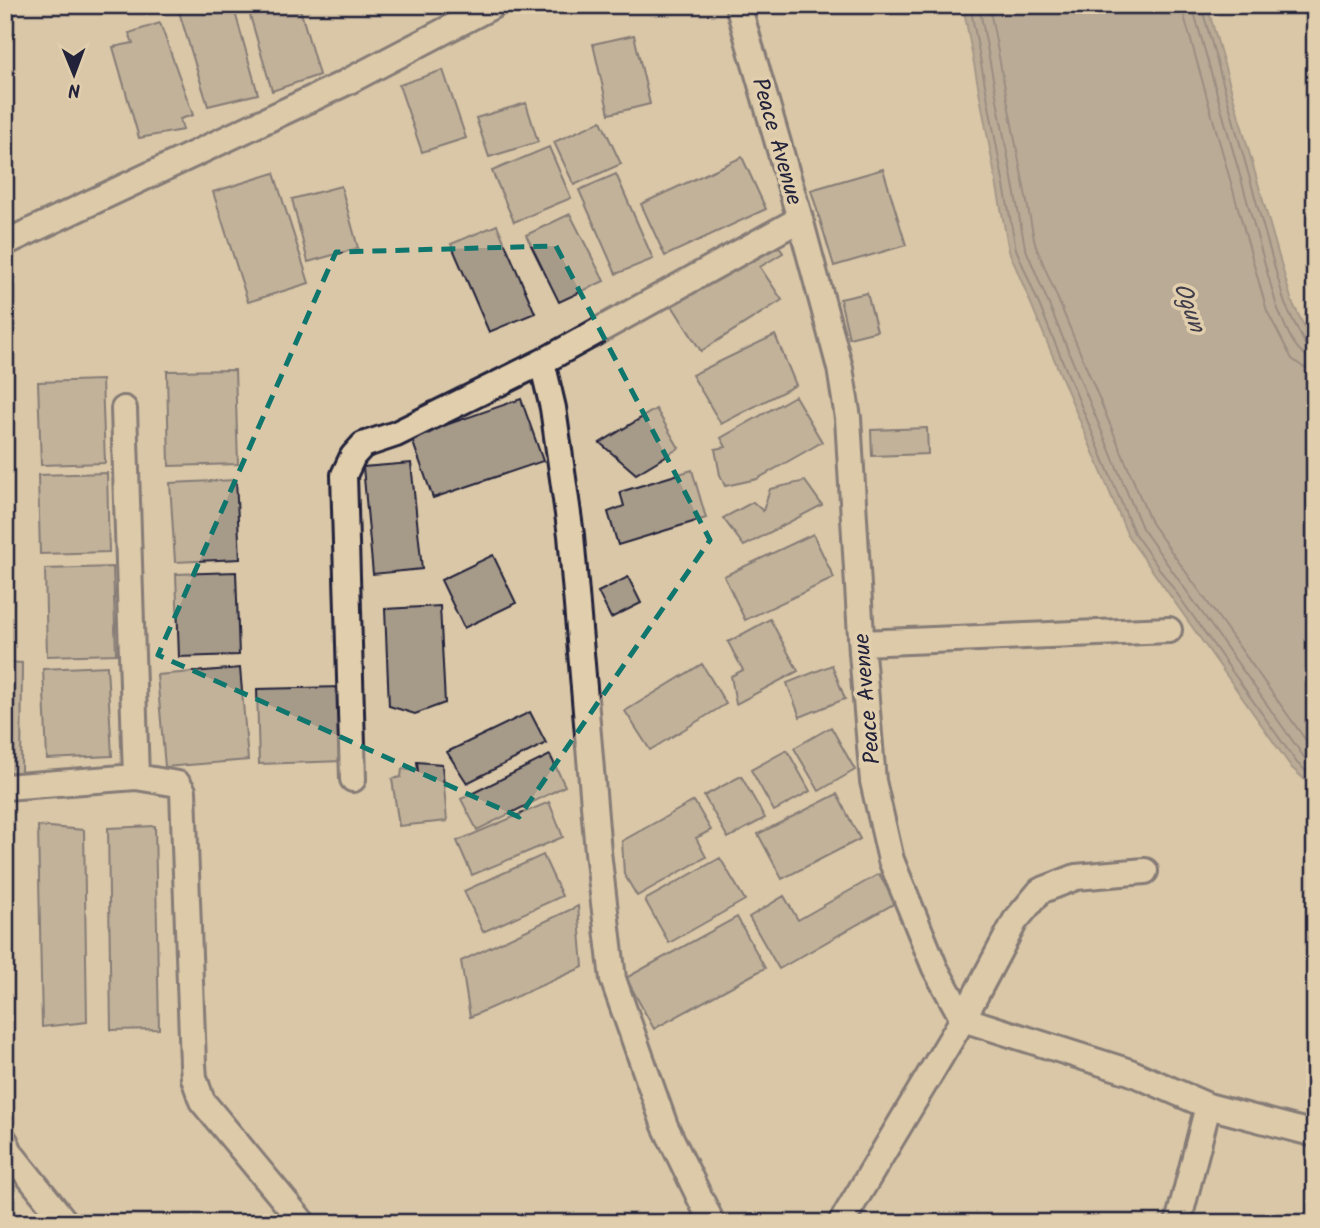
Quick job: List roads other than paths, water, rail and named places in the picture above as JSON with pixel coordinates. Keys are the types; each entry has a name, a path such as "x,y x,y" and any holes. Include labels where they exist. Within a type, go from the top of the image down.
{"street":[{"path":"5,243 345,83 494,5"},
{"name":"Peace Avenue","path":"738,5 840,368 848,418 873,781 891,860 935,968 963,1019"},
{"path":"353,779 344,475 363,445 396,433 542,362 800,219"},
{"path":"542,362 553,408 571,535 597,852 613,979 664,1126 712,1223"},
{"path":"124,409 136,778"},
{"path":"862,643 1169,630"},
{"path":"5,787 136,778 178,785 183,791 193,1064 197,1089 202,1101 303,1223"},
{"path":"841,1223 963,1019 1015,921 1040,891 1076,877 1145,871"},
{"path":"963,1019 1130,1072 1208,1106 1315,1133"},
{"path":"1178,1223 1208,1106"},
{"path":"5,1141 17,1162 66,1223"}],"water":[{"name":"Ogun","path":"963,5 1207,5 1292,302 1315,348 1315,789 1292,768 1128,536 1009,251"}]}
